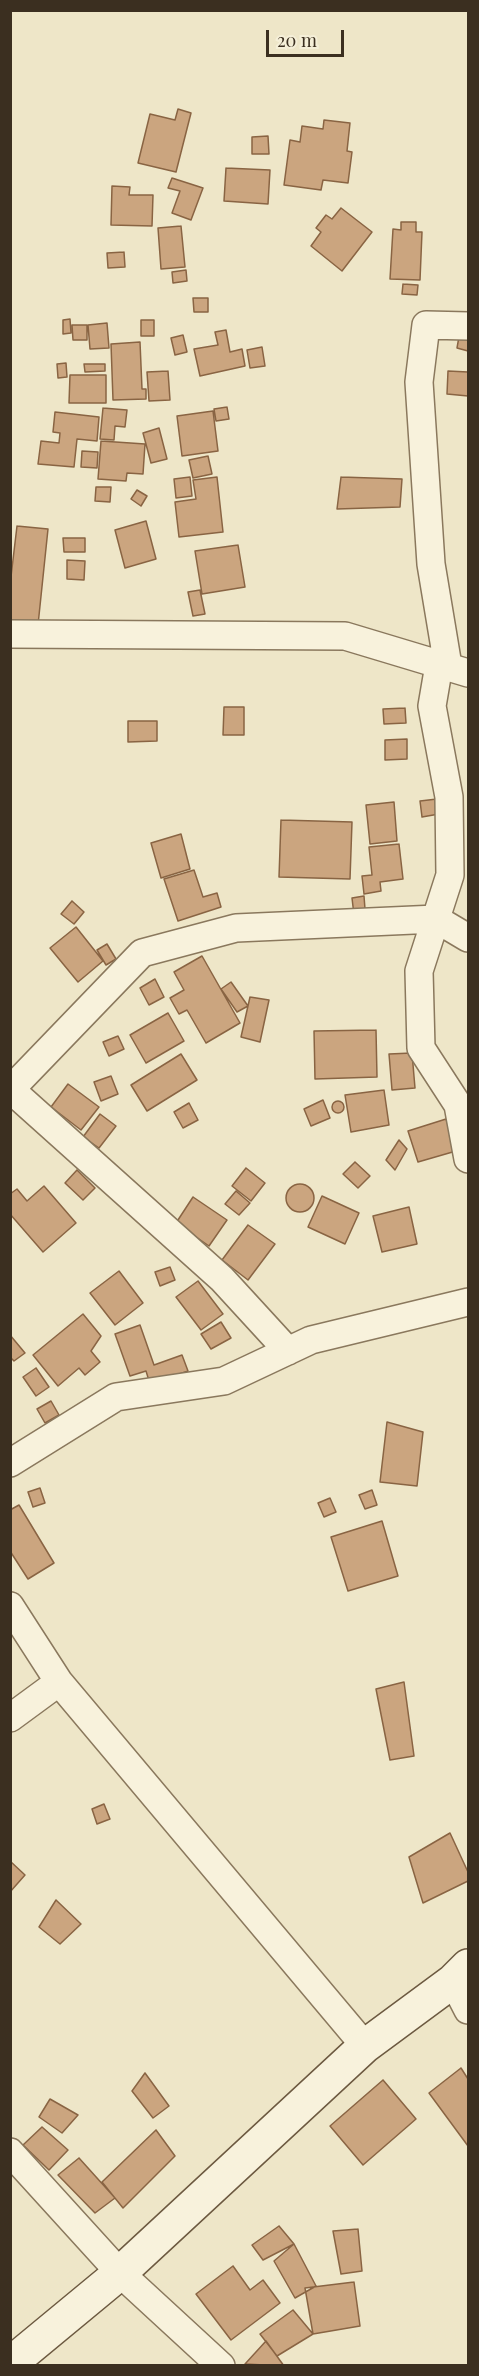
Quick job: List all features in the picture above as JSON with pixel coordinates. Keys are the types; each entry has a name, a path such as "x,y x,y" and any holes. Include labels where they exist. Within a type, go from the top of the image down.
{"street":[{"path":"468,326 426,325 419,382 431,564 447,660 439,665 432,706 449,797 450,875 419,971 421,1048 458,1105 468,1159"},
{"path":"10,634 345,636 468,673"},
{"path":"288,1350 222,1279 11,1089 142,953 236,928 436,920 468,938"},
{"path":"10,1462 116,1398 224,1381 321,1337 468,1302"},
{"path":"10,1606 59,1682 364,2046"},
{"path":"10,1718 59,1682"},
{"path":"10,2364 120,2273 364,2046 461,1974 468,2010"},
{"path":"10,2152 120,2273 220,2366"}],"building":[{"path":"178,109 191,113 176,172 138,163 150,114 175,120"},
{"path":"324,120 350,123 347,151 352,152 348,183 323,180 321,190 284,185 290,140 300,142 302,126 323,129"},
{"path":"268,136 269,154 252,154 252,137"},
{"path":"226,168 270,170 268,204 224,201"},
{"path":"172,178 203,188 191,220 172,213 180,191 168,188"},
{"path":"112,186 130,187 129,195 153,195 152,226 111,225"},
{"path":"341,208 372,232 342,271 311,246 321,232 316,228 326,215 332,219"},
{"path":"401,222 416,222 416,232 422,232 420,280 390,279 393,229 401,230"},
{"path":"181,226 185,267 161,269 158,228"},
{"path":"124,252 125,267 108,268 107,253"},
{"path":"186,270 187,281 173,283 172,272"},
{"path":"403,284 418,285 417,295 402,294"},
{"path":"193,298 208,298 208,312 194,312"},
{"path":"70,319 71,333 63,334 63,320"},
{"path":"141,320 154,320 154,336 141,336"},
{"path":"107,323 109,348 90,349 88,325"},
{"path":"72,325 87,325 87,340 73,340"},
{"path":"226,330 230,352 242,349 245,366 200,376 194,349 218,345 215,332"},
{"path":"460,331 468,333 468,351 457,348"},
{"path":"183,335 187,352 175,355 171,338"},
{"path":"140,342 142,389 146,389 146,399 113,400 111,344"},
{"path":"262,347 265,366 250,368 247,350"},
{"path":"66,363 67,377 58,378 57,364"},
{"path":"84,364 105,364 105,371 85,372"},
{"path":"168,371 170,400 149,401 147,372"},
{"path":"448,371 468,372 468,396 447,394"},
{"path":"70,375 106,375 106,403 69,403"},
{"path":"227,407 229,419 216,421 214,409"},
{"path":"103,408 127,410 125,427 115,426 114,440 100,439"},
{"path":"213,411 218,451 182,456 177,416"},
{"path":"55,412 99,417 97,441 77,439 74,467 38,464 41,441 59,443 60,433 53,432"},
{"path":"159,428 167,459 151,463 143,433"},
{"path":"101,441 145,444 143,474 127,473 126,481 98,479"},
{"path":"82,451 98,452 97,468 81,467"},
{"path":"208,456 212,474 193,478 189,460"},
{"path":"190,477 192,496 176,498 174,479"},
{"path":"217,477 223,532 179,537 175,502 196,499 193,480"},
{"path":"341,477 402,479 400,507 337,509"},
{"path":"96,487 111,487 110,502 95,501"},
{"path":"137,490 147,496 141,506 131,499"},
{"path":"146,521 156,559 125,568 115,530"},
{"path":"17,526 48,529 38,625 10,623 10,585"},
{"path":"63,538 85,538 85,552 64,552"},
{"path":"238,545 245,587 202,594 195,551"},
{"path":"67,560 85,561 84,580 67,579"},
{"path":"200,590 205,614 193,616 188,592"},
{"path":"224,707 244,707 244,735 223,735"},
{"path":"405,708 406,723 384,724 383,709"},
{"path":"128,721 157,721 157,741 128,742"},
{"path":"407,739 407,759 385,760 385,740"},
{"path":"437,799 439,814 422,817 420,801"},
{"path":"394,802 397,841 370,844 366,805"},
{"path":"281,820 352,822 350,879 279,877"},
{"path":"181,834 190,869 161,878 151,843"},
{"path":"399,844 403,879 380,882 381,891 364,894 362,876 372,875 369,847"},
{"path":"194,870 203,897 217,893 221,907 178,921 164,879"},
{"path":"364,896 366,922 354,915 352,898"},
{"path":"72,901 84,912 74,924 61,914"},
{"path":"76,927 103,961 78,982 50,948"},
{"path":"107,944 116,959 106,965 97,950"},
{"path":"202,956 240,1023 206,1043 187,1010 179,1014 170,998 184,990 174,972"},
{"path":"155,979 164,997 149,1005 140,988"},
{"path":"231,982 248,1006 237,1012 221,989"},
{"path":"250,997 269,1000 260,1042 241,1037"},
{"path":"168,1013 184,1041 146,1063 130,1035"},
{"path":"376,1030 377,1077 315,1079 314,1031"},
{"path":"118,1036 124,1049 109,1056 103,1042"},
{"path":"412,1053 415,1088 392,1090 389,1054"},
{"path":"181,1054 197,1080 147,1111 131,1085"},
{"path":"111,1076 118,1094 101,1101 94,1082"},
{"path":"68,1084 99,1107 81,1130 51,1107"},
{"path":"384,1090 389,1125 351,1132 345,1095"},
{"path":"323,1100 330,1118 311,1126 304,1109"},
{"path":"338,1101 344,1107 338,1113 332,1107"},
{"path":"189,1103 198,1120 183,1128 174,1112"},
{"path":"100,1114 116,1126 99,1148 83,1137"},
{"path":"446,1119 456,1151 418,1162 408,1131"},
{"path":"399,1140 407,1149 395,1170 386,1160"},
{"path":"355,1162 370,1176 358,1188 343,1174"},
{"path":"246,1168 265,1183 251,1201 232,1186"},
{"path":"77,1170 95,1188 83,1200 65,1183"},
{"path":"300,1184 310,1188 314,1198 310,1208 300,1212 290,1208 286,1198 290,1188"},
{"path":"44,1186 76,1223 43,1252 10,1214 10,1194 17,1189 27,1201"},
{"path":"236,1191 250,1203 239,1215 225,1204"},
{"path":"322,1196 359,1213 345,1244 308,1227"},
{"path":"193,1197 227,1220 209,1246 176,1223"},
{"path":"409,1207 417,1244 382,1252 373,1216"},
{"path":"248,1225 275,1244 248,1280 222,1260"},
{"path":"170,1267 175,1280 160,1286 155,1272"},
{"path":"119,1271 143,1303 115,1325 90,1293"},
{"path":"198,1281 223,1314 201,1330 176,1297"},
{"path":"83,1314 101,1336 91,1351 100,1362 85,1375 79,1368 58,1386 33,1355"},
{"path":"221,1322 231,1338 211,1349 201,1334"},
{"path":"140,1325 154,1365 182,1355 188,1371 150,1384 146,1371 130,1376 115,1334"},
{"path":"10,1335 25,1353 14,1361 10,1357"},
{"path":"36,1368 49,1387 36,1396 23,1377"},
{"path":"51,1401 59,1415 45,1423 37,1409"},
{"path":"387,1422 423,1432 417,1486 380,1482"},
{"path":"40,1488 45,1503 33,1507 28,1492"},
{"path":"372,1490 377,1505 365,1509 359,1495"},
{"path":"330,1498 336,1512 324,1517 318,1503"},
{"path":"19,1505 54,1563 28,1579 10,1551 10,1510"},
{"path":"382,1521 398,1576 348,1591 331,1537"},
{"path":"404,1682 414,1756 390,1760 376,1689"},
{"path":"104,1804 110,1819 97,1824 92,1809"},
{"path":"450,1833 468,1872 468,1881 423,1903 409,1857"},
{"path":"10,1861 25,1875 10,1892"},
{"path":"56,1900 81,1924 60,1944 39,1927"},
{"path":"461,2068 468,2079 468,2146 429,2093"},
{"path":"145,2073 169,2106 153,2118 132,2091"},
{"path":"383,2080 416,2119 363,2165 330,2126"},
{"path":"50,2099 78,2115 62,2133 39,2117"},
{"path":"42,2127 68,2150 49,2170 23,2145"},
{"path":"156,2130 175,2156 123,2208 102,2182"},
{"path":"79,2158 115,2198 95,2213 58,2175"},
{"path":"279,2226 294,2244 263,2260 252,2245"},
{"path":"358,2229 362,2271 341,2274 333,2231"},
{"path":"294,2244 316,2286 295,2298 274,2261"},
{"path":"233,2266 250,2290 263,2280 280,2303 231,2340 196,2294"},
{"path":"354,2282 360,2326 313,2334 305,2288"},
{"path":"293,2310 313,2334 277,2356 260,2334"},
{"path":"266,2341 284,2366 245,2364"}]}
